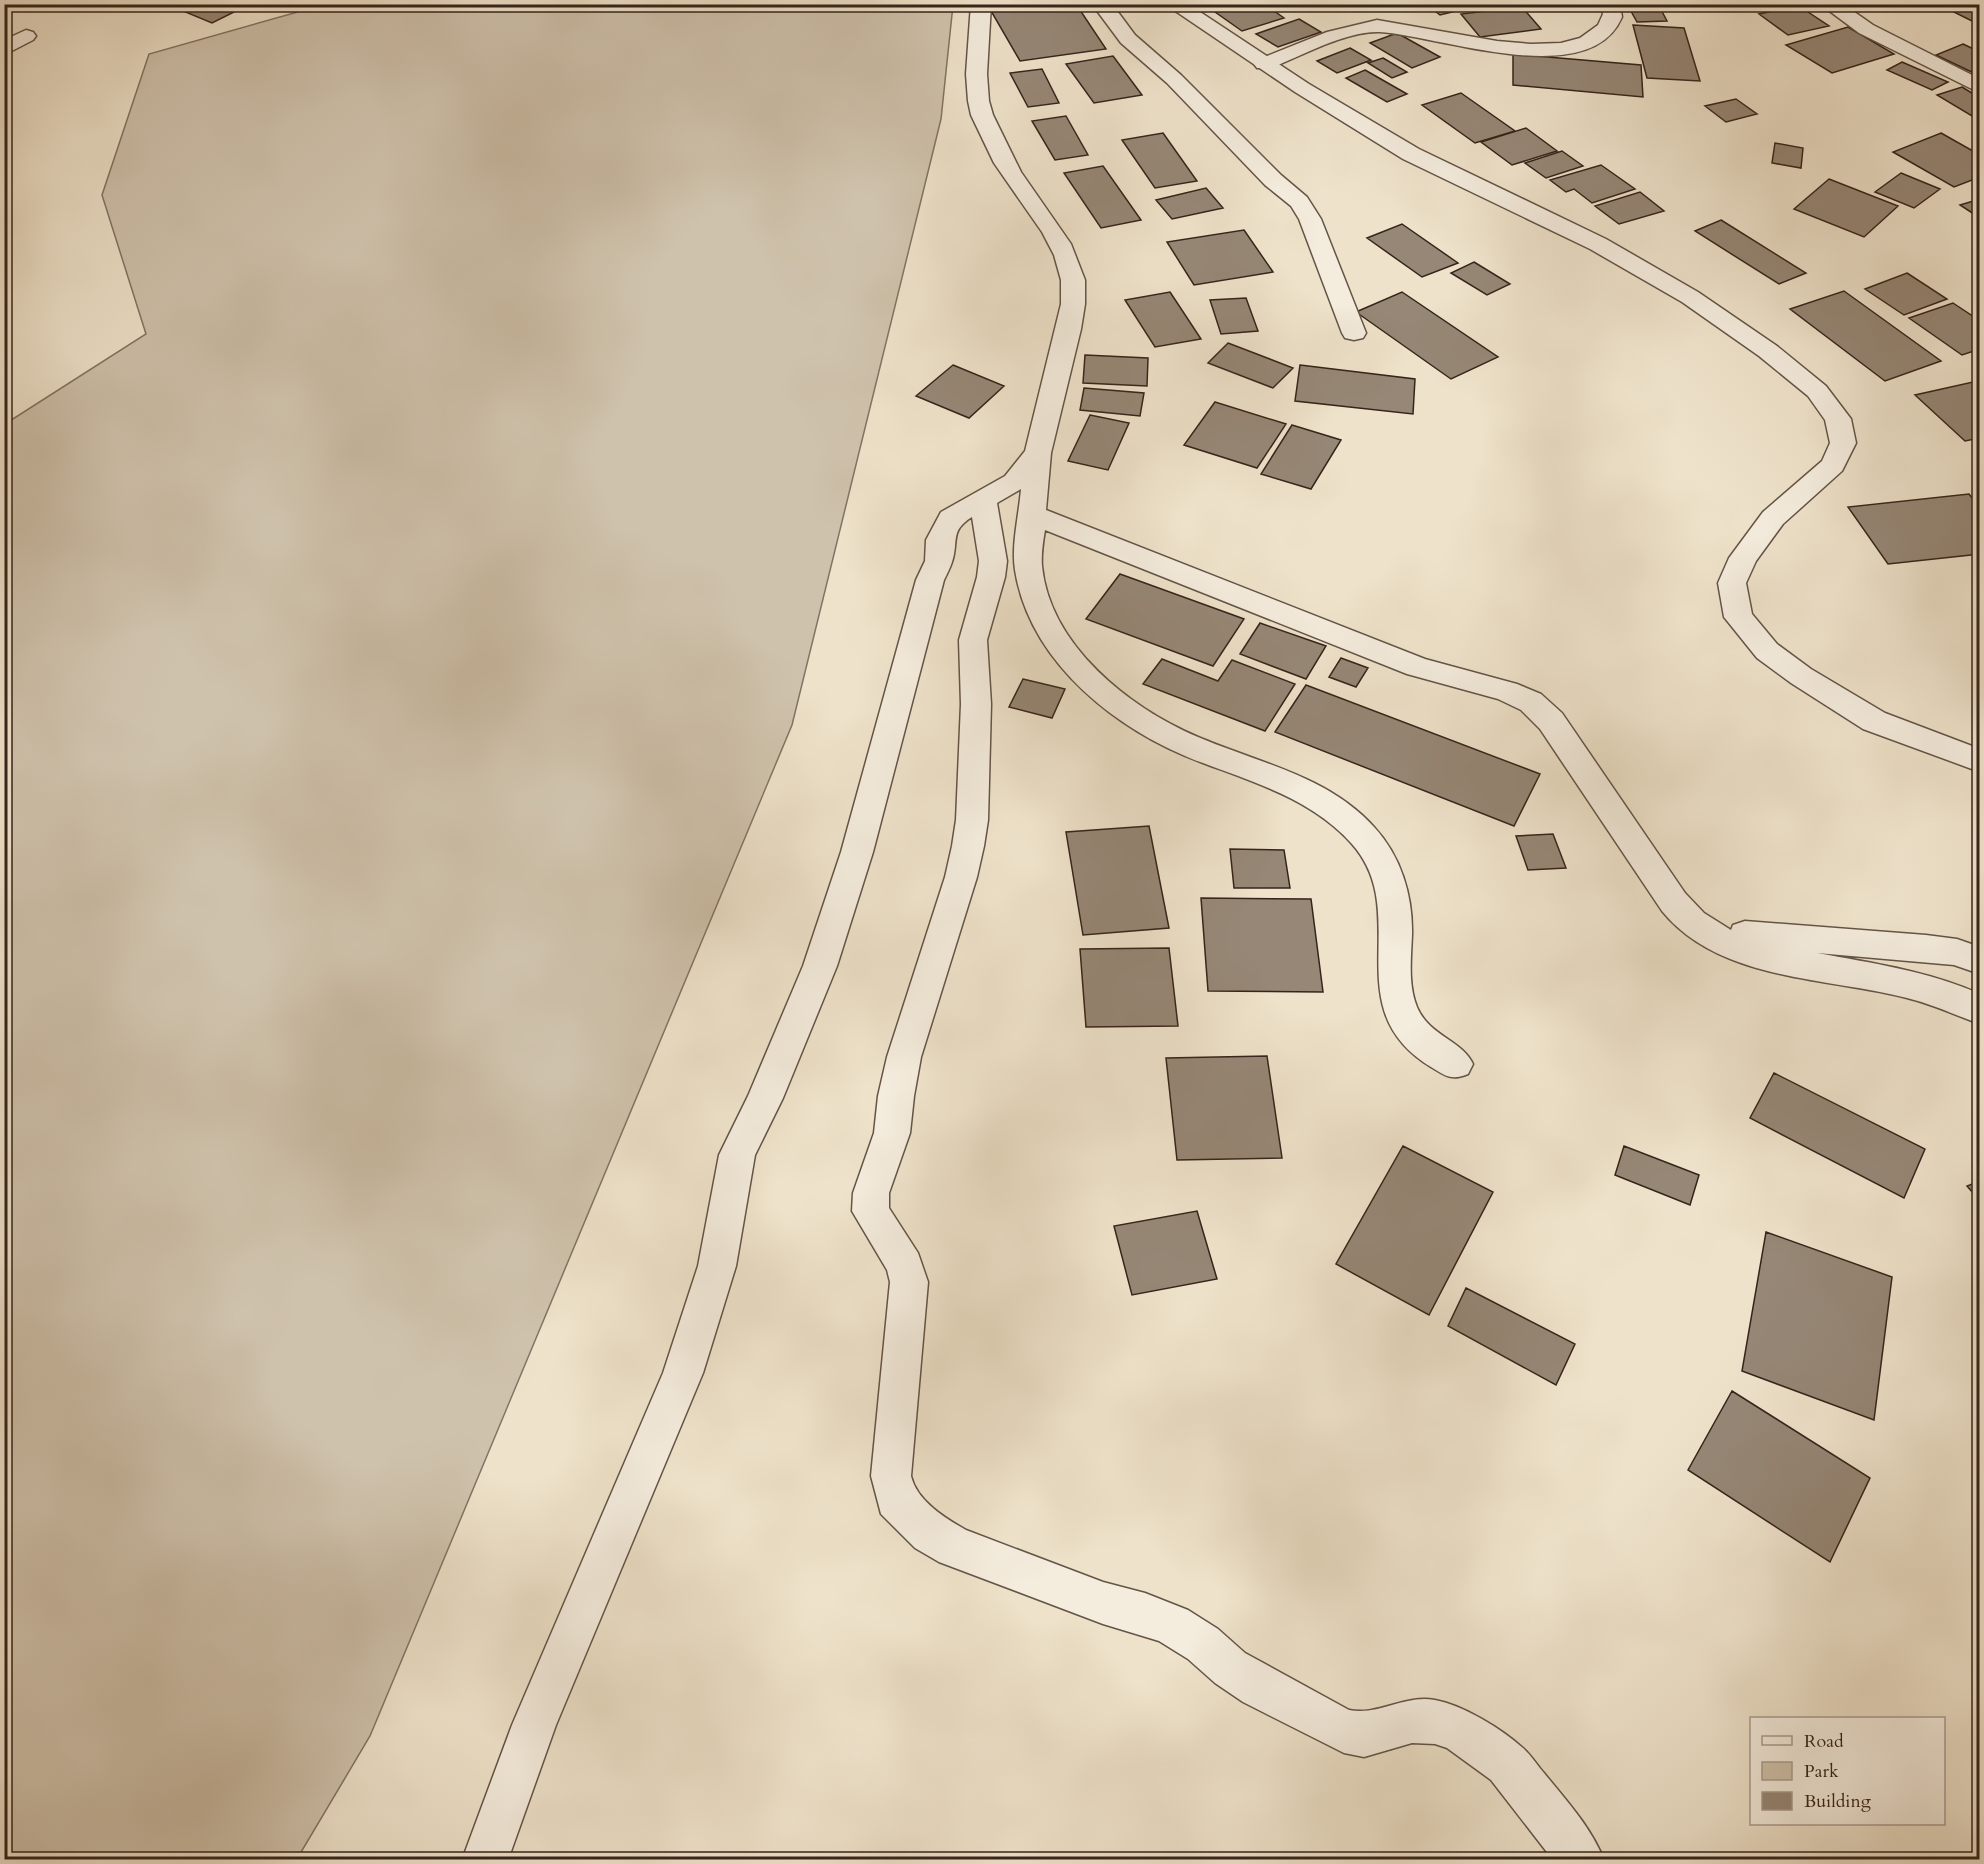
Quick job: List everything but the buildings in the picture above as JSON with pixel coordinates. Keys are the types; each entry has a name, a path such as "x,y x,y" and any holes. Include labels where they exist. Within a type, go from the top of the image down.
{"street":[{"path":"981,4 976,72 980,112 1007,166 1059,243 1068,262 1073,282 1069,327 1038,454 1028,569 1043,614 1060,643 1099,688 1154,727 1186,744 1294,787 1324,802 1346,817 1365,837 1381,860 1396,917 1392,978 1401,1013 1420,1041 1456,1064"},
{"path":"1101,4 1128,39 1174,79 1273,180 1299,202 1310,219 1354,333"},
{"path":"1174,4 1264,64 1411,153 1459,179 1598,244 1690,297 1768,351 1817,391 1838,418 1843,443 1833,465 1773,518 1743,558 1732,583 1738,617 1767,651 1801,676 1874,721 1980,761"},
{"path":"1264,64 1353,30 1377,26 1496,47 1567,48 1600,35 1613,20 1610,4"},
{"path":"1829,4 1866,29 1980,87"},
{"path":"4,49 26,36"},
{"path":"485,1860 534,1725 683,1373 717,1266 737,1155 765,1098 816,976 857,852 930,580 939,561 940,540 951,518 1014,482 1038,454"},
{"path":"983,500 993,561 991,577 973,639 976,704 972,820 968,846 961,877 904,1057 896,1096 892,1133 871,1193 871,1211 905,1265 909,1282 891,1476 896,1499 930,1533 954,1547 1041,1581 1173,1625 1203,1644 1230,1668 1259,1686 1344,1731 1364,1735 1412,1720 1435,1722 1460,1731 1507,1764 1548,1814 1581,1860"},
{"path":"1033,515 1417,667 1483,684 1531,702 1551,721 1665,891 1681,911 1704,931 1729,944 1758,953 1926,989 1958,999 1980,1010"},
{"path":"1704,931 1926,948 1957,952 1980,961"}],"green space":[{"path":"326,4 953,5 941,119 792,725 370,1736 297,1859 5,1859 5,424 146,334 102,195 149,54"}]}
